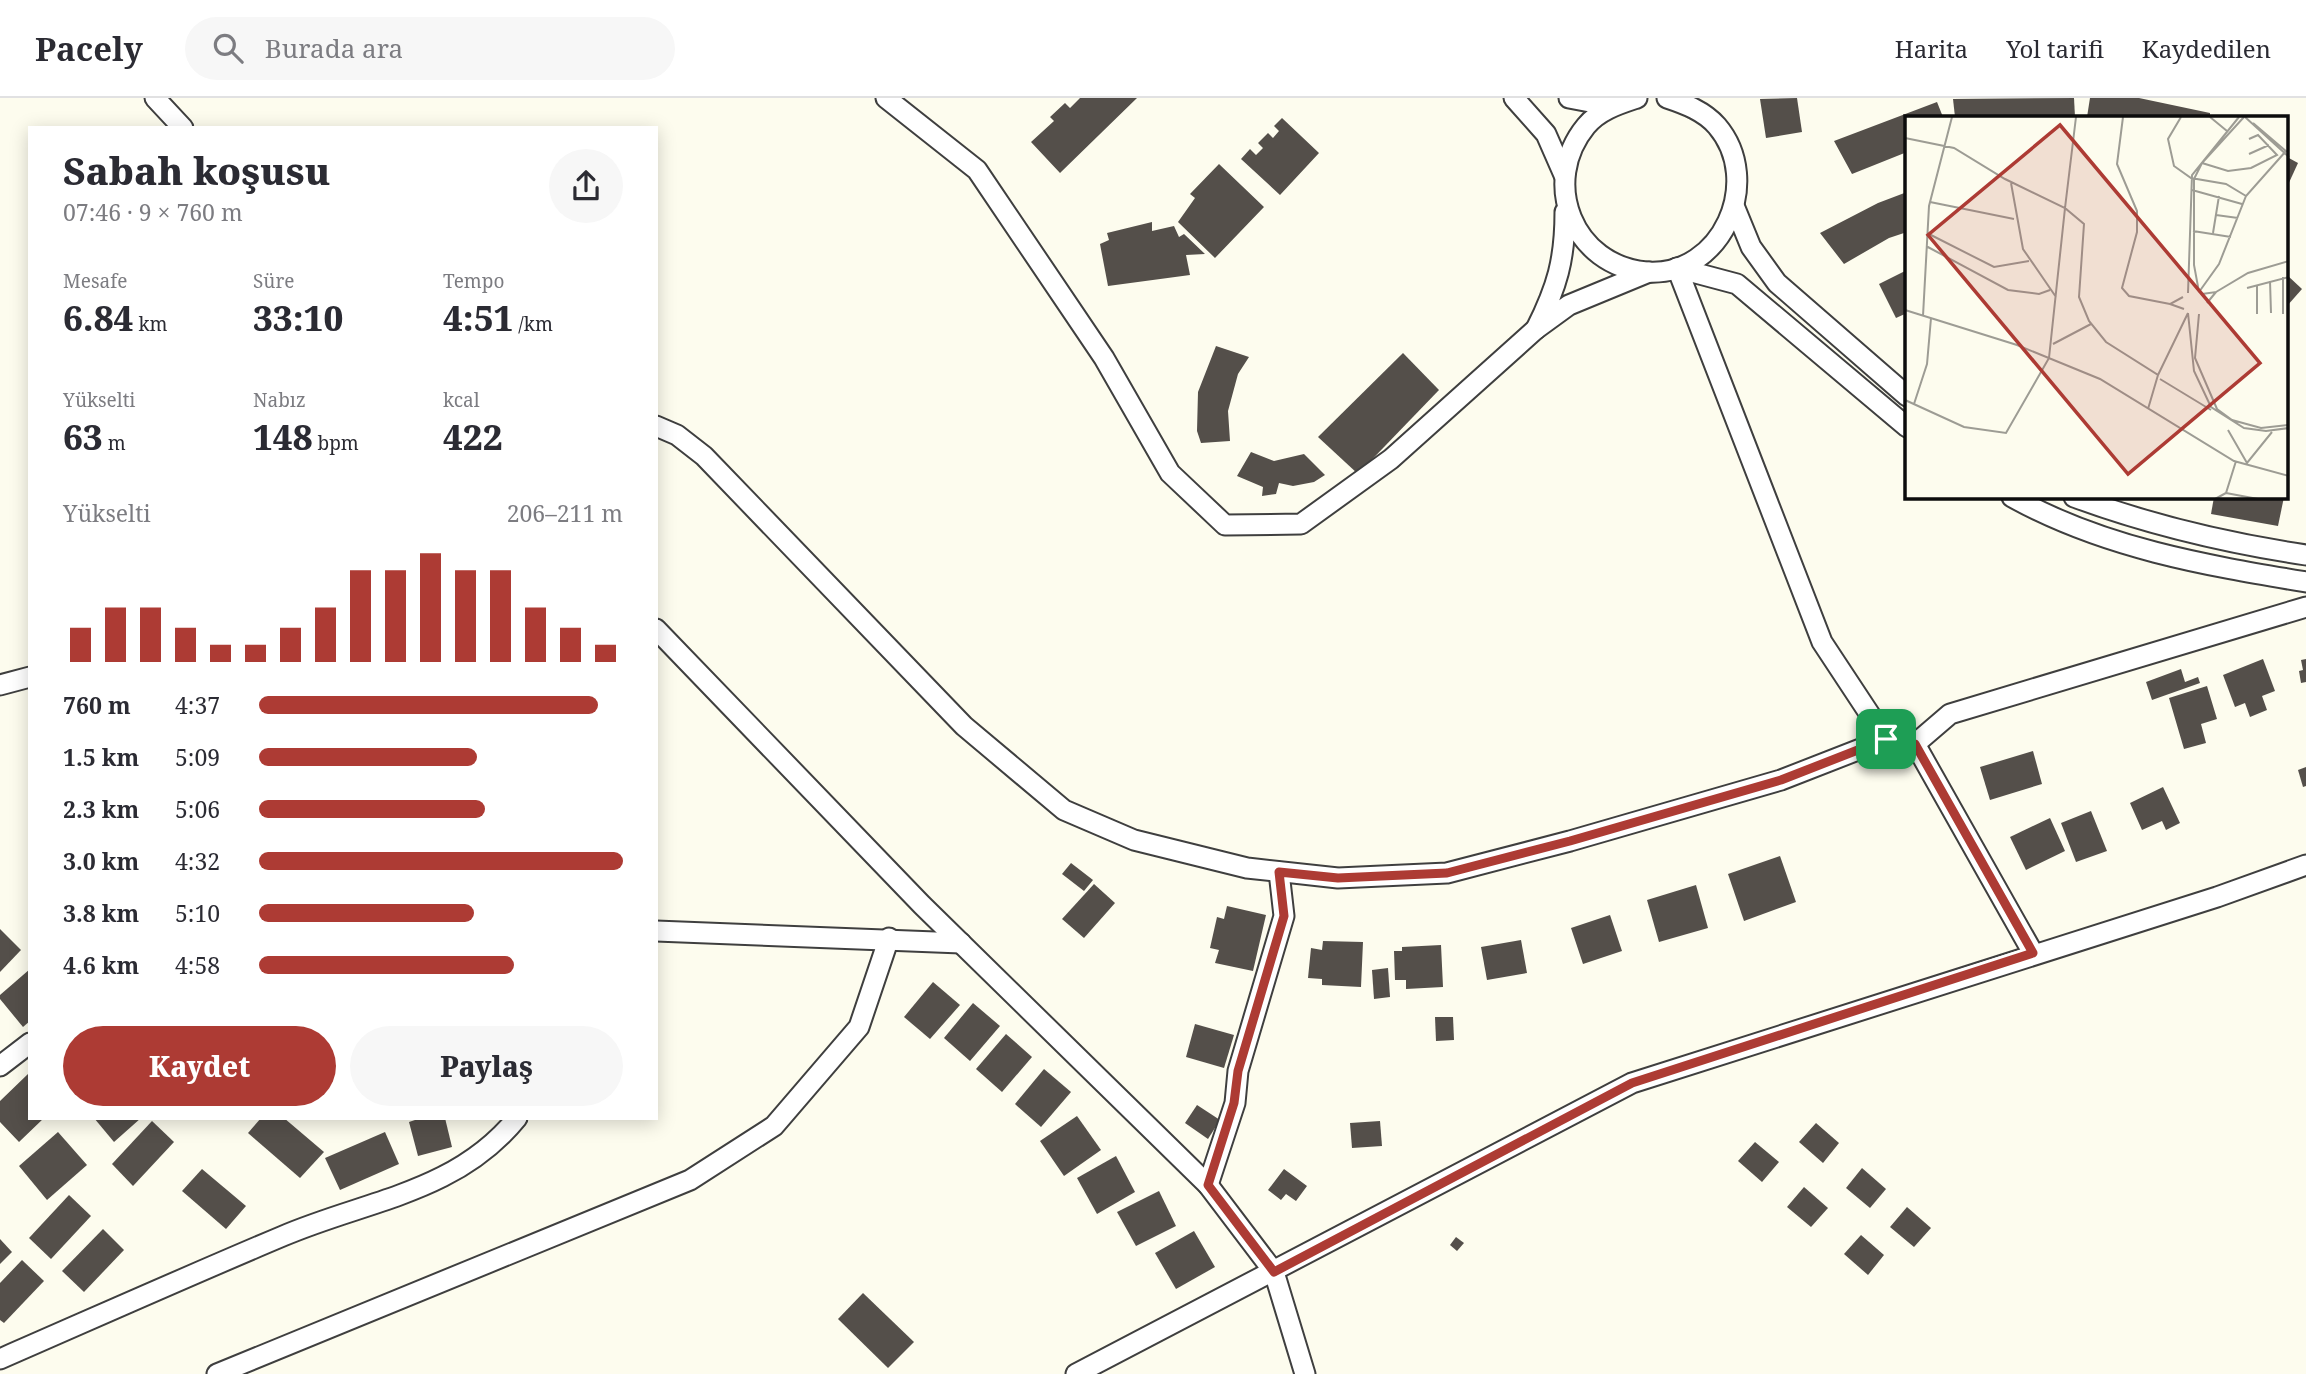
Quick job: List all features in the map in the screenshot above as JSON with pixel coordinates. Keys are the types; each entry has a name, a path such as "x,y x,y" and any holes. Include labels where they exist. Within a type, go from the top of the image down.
{"street":[{"path":"155,98 181,126"},
{"path":"886,98 977,170 1104,358 1170,472 1225,525 1301,524 1391,459 1536,329 1569,305 1649,272 1677,268 1703,254 1716,241 1735,208"},
{"path":"1514,98 1546,134 1564,175 1565,250 1556,288 1536,329"},
{"path":"1569,98 1610,102 1637,98"},
{"path":"1667,98 1694,108 1717,126"},
{"path":"1704,98 1732,151 1736,169 1735,208 1751,247 1777,283 1905,394"},
{"path":"1564,175 1572,148 1582,132 1610,102"},
{"path":"1566,204 1576,231 1595,252 1620,267 1649,272"},
{"path":"1677,268 1737,284 1905,425"},
{"path":"1677,268 1822,642 1886,739"},
{"path":"658,427 677,435 704,456 964,726 1064,810 1133,840 1247,868 1279,872 1338,878 1447,873 1570,841 1781,780 1886,739 1915,744"},
{"path":"2016,499 2106,540 2201,564 2306,582"},
{"path":"2080,499 2125,515 2218,541 2306,555"},
{"path":"1915,744 1950,714 2306,607"},
{"path":"658,631 961,943 1208,1185 1274,1272 1305,1374"},
{"path":"0,685 28,678"},
{"path":"1915,744 2033,953"},
{"path":"1076,1374 1632,1083 2033,953 2217,897 2306,865"},
{"path":"1208,1185 1234,1103 1238,1071 1284,916 1279,872"},
{"path":"658,931 889,938 961,943"},
{"path":"217,1374 690,1180 774,1126 859,1027 889,938"},
{"path":"0,1066 28,1045"},
{"path":"0,1359 287,1234 441,1181 489,1150 515,1120"}],"building":[{"path":"1080,98 1137,98 1060,173 1031,142 1054,121 1050,117 1065,103 1070,108"},
{"path":"1797,98 1802,132 1766,138 1760,99"},
{"path":"2074,98 2075,116 1955,116 1953,99"},
{"path":"2090,98 2139,98 2210,113 2210,116 2087,116"},
{"path":"1937,102 1943,116 1905,116 1905,153 1852,174 1834,141"},
{"path":"1282,118 1319,153 1280,195 1241,159 1250,149 1256,155 1263,148 1258,143 1268,133 1273,138 1279,131 1274,126"},
{"path":"2288,158 2298,163 2288,185"},
{"path":"1219,164 1264,207 1215,258 1178,222 1195,198 1190,194"},
{"path":"1905,193 1905,233 1889,238 1844,264 1820,233 1878,203"},
{"path":"1152,222 1152,231 1174,226 1179,237 1184,234 1205,254 1186,255 1190,275 1108,286 1100,244 1109,240 1107,233"},
{"path":"1905,271 1905,314 1896,318 1879,284"},
{"path":"2288,276 2302,289 2288,305"},
{"path":"1216,346 1249,357 1238,374 1228,411 1230,441 1201,443 1197,431 1198,392"},
{"path":"1403,353 1439,390 1358,474 1318,437"},
{"path":"1251,452 1274,461 1304,454 1325,475 1314,482 1293,486 1279,483 1276,494 1262,496 1263,487 1237,476"},
{"path":"2214,499 2284,499 2278,526 2211,514"},
{"path":"2263,659 2275,691 2262,696 2267,710 2250,717 2245,703 2235,707 2223,675"},
{"path":"2306,659 2306,682 2301,683 2301,660"},
{"path":"2181,669 2185,682 2198,677 2200,683 2152,700 2146,682"},
{"path":"2207,686 2217,719 2201,724 2206,743 2184,749 2169,698"},
{"path":"2033,751 2042,784 1990,800 1980,767"},
{"path":"2306,767 2306,786 2303,787 2298,770"},
{"path":"2163,787 2180,823 2166,830 2162,821 2142,830 2130,803"},
{"path":"2091,811 2107,851 2076,862 2061,823"},
{"path":"2050,818 2065,851 2026,870 2010,837"},
{"path":"1780,856 1796,902 1744,921 1728,874"},
{"path":"1071,863 1093,880 1084,891 1062,874"},
{"path":"1094,884 1115,903 1084,938 1062,919"},
{"path":"1696,885 1708,928 1659,942 1647,900"},
{"path":"1227,906 1266,915 1253,971 1215,963 1219,950 1210,948 1217,917 1224,919"},
{"path":"1610,915 1622,951 1583,964 1571,928"},
{"path":"0,929 21,950 0,972"},
{"path":"1521,940 1527,973 1487,980 1481,947"},
{"path":"1323,941 1363,942 1361,987 1322,985 1322,979 1308,978 1311,948 1322,950"},
{"path":"1441,945 1443,987 1406,989 1406,980 1395,980 1394,951 1402,951 1402,947"},
{"path":"1388,968 1390,997 1374,999 1372,970"},
{"path":"28,971 28,1023 23,1027 0,999 0,995"},
{"path":"933,982 960,1005 930,1039 904,1017"},
{"path":"973,1003 1000,1026 970,1061 944,1038"},
{"path":"1435,1017 1453,1017 1454,1040 1436,1041"},
{"path":"1195,1024 1234,1035 1224,1068 1186,1057"},
{"path":"1006,1034 1032,1057 1002,1092 976,1069"},
{"path":"1044,1069 1071,1092 1041,1127 1015,1104"},
{"path":"28,1074 28,1120 42,1120 19,1142 0,1122 0,1101"},
{"path":"1197,1105 1220,1120 1208,1139 1185,1123"},
{"path":"1077,1116 1101,1150 1064,1176 1040,1141"},
{"path":"96,1120 139,1120 114,1142"},
{"path":"259,1120 286,1120 324,1152 300,1178 248,1133"},
{"path":"445,1120 452,1147 418,1156 409,1122"},
{"path":"152,1121 174,1142 133,1186 112,1164"},
{"path":"1380,1121 1382,1146 1352,1148 1350,1123"},
{"path":"1816,1123 1839,1143 1823,1163 1799,1142"},
{"path":"58,1132 87,1165 47,1200 19,1166"},
{"path":"385,1132 399,1164 340,1190 325,1158"},
{"path":"1755,1142 1779,1162 1762,1182 1738,1161"},
{"path":"1116,1156 1135,1192 1097,1214 1077,1178"},
{"path":"1862,1168 1886,1189 1870,1208 1846,1188"},
{"path":"202,1169 246,1206 226,1229 182,1191"},
{"path":"1284,1169 1307,1186 1296,1201 1286,1194 1281,1200 1268,1190"},
{"path":"1804,1187 1828,1208 1811,1227 1787,1207"},
{"path":"1159,1191 1176,1226 1136,1246 1117,1212"},
{"path":"69,1195 91,1216 51,1259 29,1238"},
{"path":"1907,1207 1931,1228 1914,1247 1890,1227"},
{"path":"103,1229 124,1250 84,1292 62,1271"},
{"path":"1194,1231 1215,1267 1176,1289 1155,1253"},
{"path":"1861,1235 1884,1255 1868,1275 1844,1254"},
{"path":"1456,1237 1464,1243 1457,1251 1450,1245"},
{"path":"0,1239 12,1252 0,1264"},
{"path":"22,1260 44,1281 4,1323 0,1320 0,1283"},
{"path":"863,1293 914,1342 888,1368 838,1319"}],"route":[{"path":"1886,739 1915,744 2033,953 1632,1083 1274,1272 1208,1185 1234,1103 1238,1071 1284,916 1279,872 1338,878 1447,873 1570,841 1781,780 1886,739"}]}
